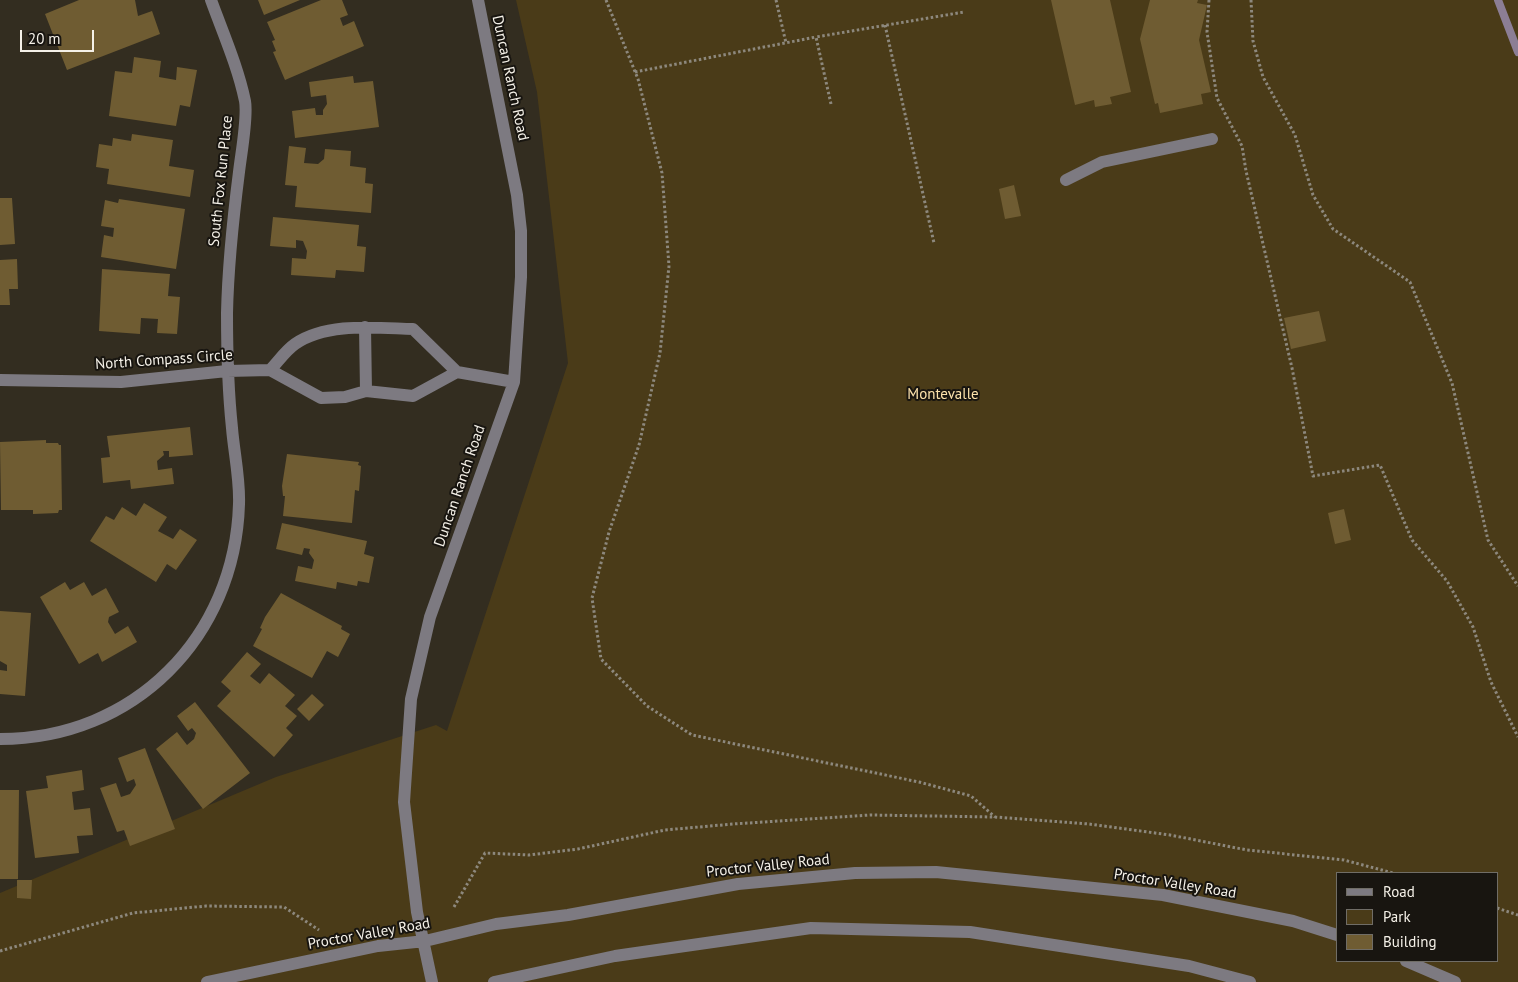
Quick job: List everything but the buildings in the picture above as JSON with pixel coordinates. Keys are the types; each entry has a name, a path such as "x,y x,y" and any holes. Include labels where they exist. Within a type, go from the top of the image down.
{"street":[{"name":"South Fox Run Place","path":"0,739 43,736 68,730 117,710 160,680 195,641 208,620 228,573 239,503 226,371 228,268 245,103 211,0"},
{"name":"Duncan Ranch Road","path":"432,982 417,912 404,802 411,699 430,617 514,382 521,277 521,231 511,160 478,0"},
{"path":"1066,180 1102,162 1212,139"},
{"path":"457,372 413,396 366,391 344,397 321,398 270,370 295,344 322,332 365,327 413,329 457,372 514,382"},
{"path":"365,327 366,391"},
{"name":"North Compass Circle","path":"0,380 121,382 226,371 270,370"},
{"name":"Proctor Valley Road","path":"207,982 378,946 424,941 476,928 568,915 738,884 855,873 936,872 1163,895 1293,921 1336,935"},
{"path":"494,982 615,956 811,928 970,932 1189,966 1250,982"},
{"path":"1408,962 1455,982"}],"path":[{"path":"606,0 635,72 662,173 669,266 660,353 639,446 610,532 592,598 601,659 647,706 692,735 785,753 971,796 995,817"},
{"path":"776,0 786,43"},
{"path":"1208,0 1207,32 1217,98 1242,146 1246,172 1292,368 1313,476 1380,464 1412,540 1447,581 1473,627 1491,682 1518,737"},
{"path":"1251,0 1253,41 1263,78 1296,135 1313,195 1333,229 1410,282 1452,383 1488,540 1518,586"},
{"path":"635,72 816,37 964,12"},
{"path":"885,25 934,243"},
{"path":"816,37 831,104"},
{"path":"454,907 485,853 529,855 578,849 665,830 870,815 995,817 1089,824 1170,835 1246,850 1344,860 1389,872"},
{"path":"0,951 133,913 206,906 284,906 319,930"},
{"path":"1498,908 1518,915"}],"green space":[{"name":"Montevalle","path":"516,0 1518,0 1518,982 0,982 0,893 276,777 436,725 447,731 568,363 537,92"}],"waterway":[{"path":"1498,0 1518,52"}]}
